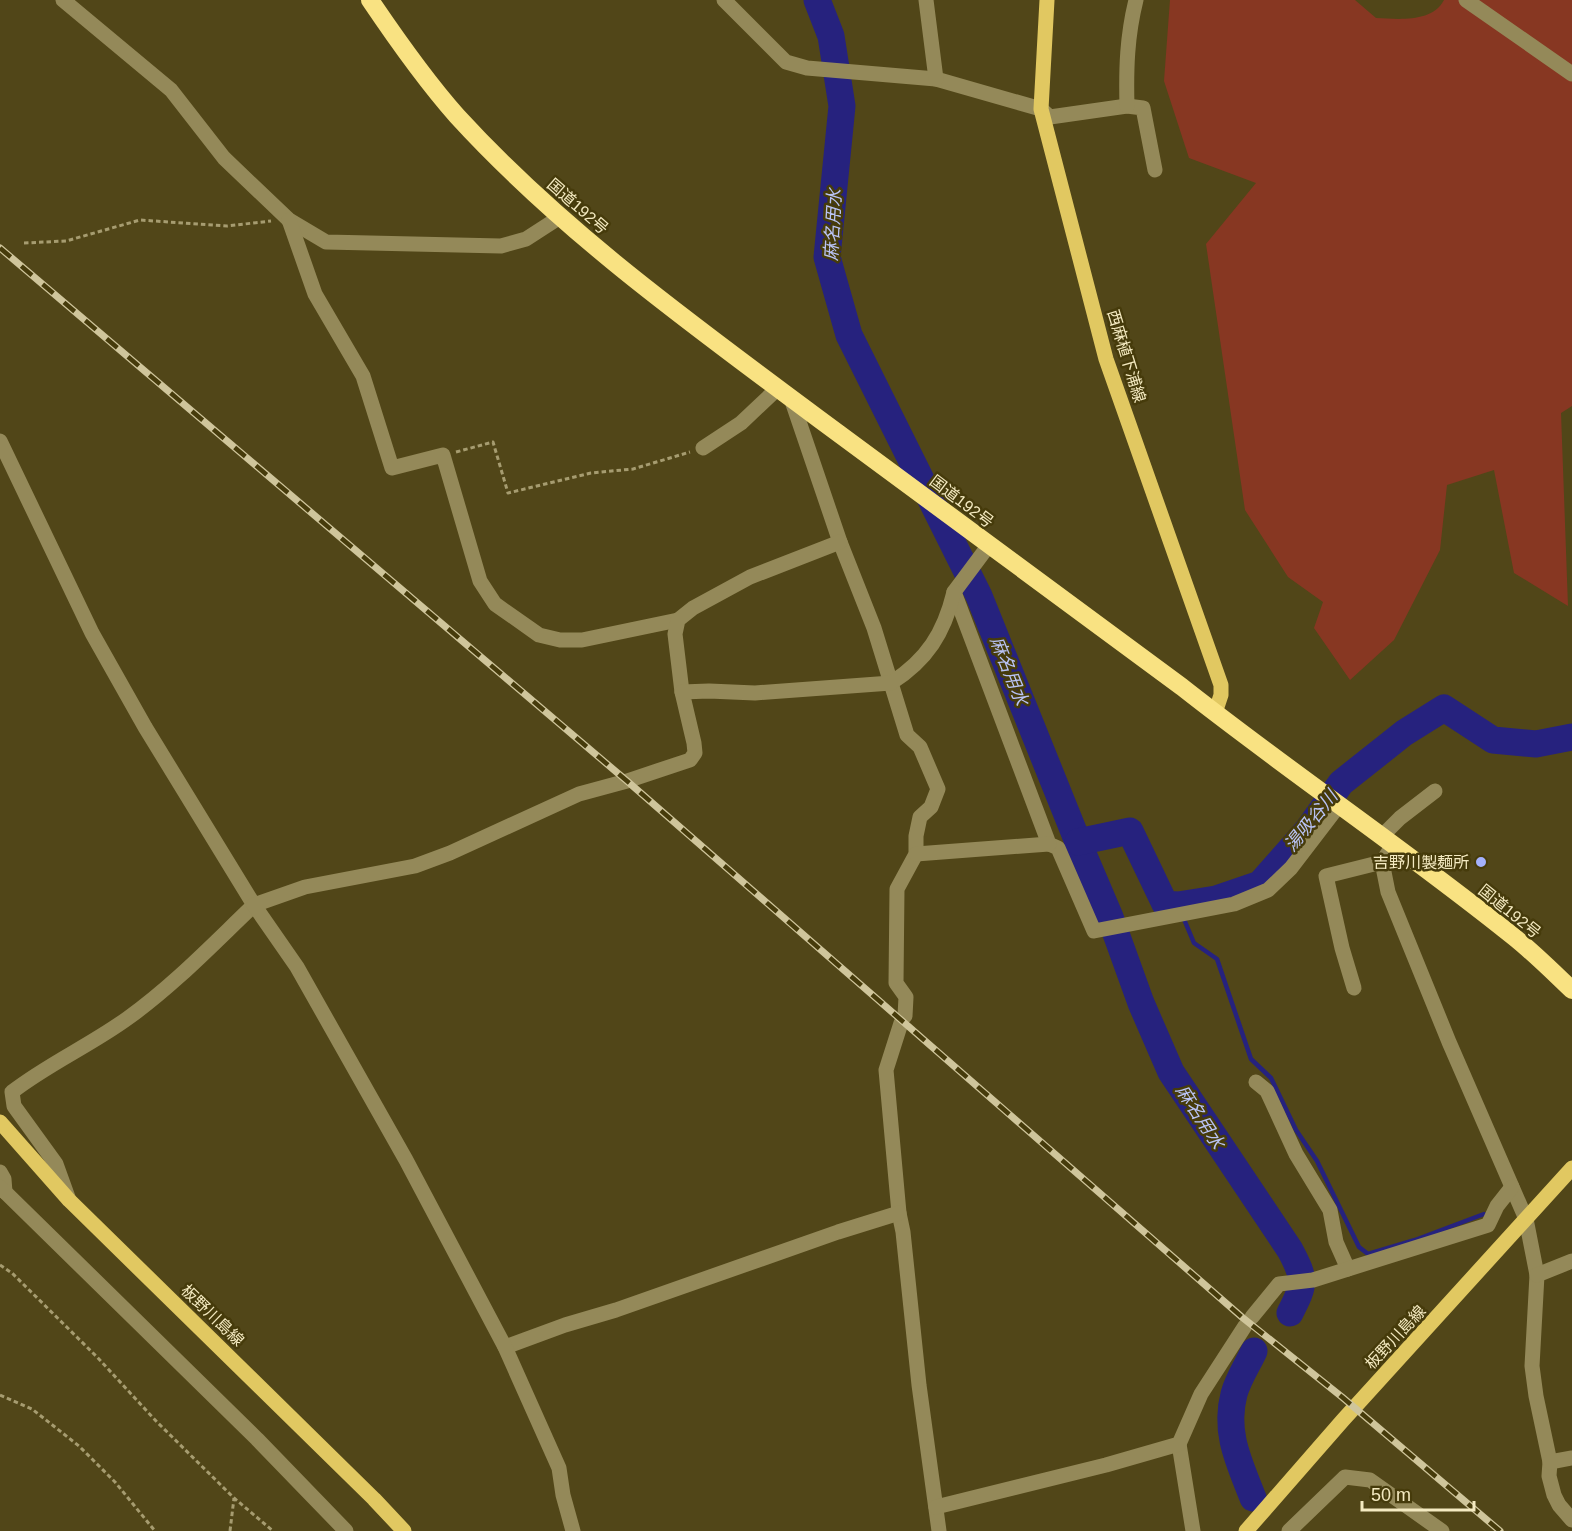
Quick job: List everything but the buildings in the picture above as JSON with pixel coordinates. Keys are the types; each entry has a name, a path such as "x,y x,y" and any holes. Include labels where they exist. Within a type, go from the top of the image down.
{"highway":[{"name":"国道192号","path":"370,0 401,46 456,114 507,168 612,261 785,393 1243,735 1334,800 1516,938 1572,990"}],"main road":[{"name":"西麻植下浦線","path":"1047,0 1041,109 1106,358 1221,685 1221,695 1215,713"},
{"name":"板野川島線","path":"0,1122 69,1200 404,1531"},
{"name":"板野川島線","path":"1246,1531 1343,1419 1572,1168"}],"street":[{"path":"63,0 171,90 224,158 289,220 326,242 501,246 526,239 560,217"},
{"path":"724,0 786,62 807,68 936,79 1041,109 1050,117 1127,106 1143,108 1155,170"},
{"path":"926,0 936,79"},
{"path":"1127,106 1125,67 1127,42 1136,0"},
{"path":"1466,0 1572,74"},
{"path":"289,220 315,294 363,376 392,468 443,455 480,581 495,604 539,635 560,640 582,640 678,620 693,608 750,577 840,542"},
{"path":"703,448 785,393 874,628 907,735 920,747 938,789 931,807 920,817 916,836 916,854 897,889 896,983 906,997 903,1020 886,1070 899,1213 939,1531"},
{"path":"0,441 92,633 145,727 254,905 297,968 406,1160 505,1347 559,1468 563,1495 573,1531"},
{"path":"682,693 709,690 755,693 891,683 909,672 937,640 948,618 956,588 989,544"},
{"path":"956,588 1049,844"},
{"path":"69,1200 56,1164 14,1106 12,1092 88,1045 166,989 254,905 305,887 415,866 450,853 579,794 690,760 695,753 682,693 675,634 678,620"},
{"path":"1435,791 1400,818 1387,841 1382,862 1384,879 1449,1042 1526,1219 1537,1275 1532,1366 1536,1396 1550,1462 1554,1495 1572,1520"},
{"path":"916,854 1049,844 1058,848 1094,931 1234,904 1268,890 1291,868 1334,800"},
{"path":"1354,988 1342,948 1326,876 1382,862"},
{"path":"1256,1082 1268,1091 1296,1154 1330,1210 1336,1242 1348,1269"},
{"path":"0,1172 4,1179 2,1191 257,1439 346,1531"},
{"path":"1193,1531 1179,1444 1201,1394 1248,1321 1279,1284 1313,1280 1488,1225 1497,1206 1512,1187"},
{"path":"505,1347 899,1213"},
{"path":"1537,1275 1572,1261"},
{"path":"936,1507 1106,1465 1179,1444"},
{"path":"1550,1462 1572,1458"},
{"path":"1289,1531 1345,1477 1370,1480 1442,1531"}],"path":[{"path":"24,243 66,241 140,220 227,226 289,220"},
{"path":"443,455 493,442 508,493 591,473 633,469 703,448"},
{"path":"0,1265 12,1273 97,1357 157,1422 234,1498 273,1531"},
{"path":"0,1395 32,1409 79,1446 115,1482 155,1531"},
{"path":"230,1531 234,1498"}],"shaded area":[{"path":"1170,0 1355,0 1376,18 1394,19 1414,18 1431,13 1444,0 1572,0 1572,406 1561,413 1568,606 1514,573 1494,470 1447,485 1440,550 1394,640 1350,680 1314,628 1323,602 1288,577 1245,510 1206,244 1256,183 1189,158 1164,81"}],"waterway":[{"name":"麻名用水","path":"817,0 831,36 842,106 827,257 849,335 979,596 1110,917 1141,1003 1171,1072 1290,1250 1299,1268 1301,1288 1290,1313"},
{"name":"湯吸谷川","path":"1078,842 1130,831 1165,904 1178,905 1216,899 1260,884 1306,832 1341,783 1404,733 1444,708 1493,740 1536,744 1572,737"},
{"path":"1178,905 1194,943 1217,959 1251,1059 1271,1078 1296,1130 1317,1161 1359,1247 1368,1254 1415,1240 1484,1214"},
{"name":"麻名用水","path":"1253,1498 1232,1435 1231,1408 1236,1388 1254,1351"}],"railway":[{"path":"0,248 627,781 1243,1318 1342,1397 1500,1531"}],"place":[{"name":"吉野川製麺所","path":"1481,862"}]}
